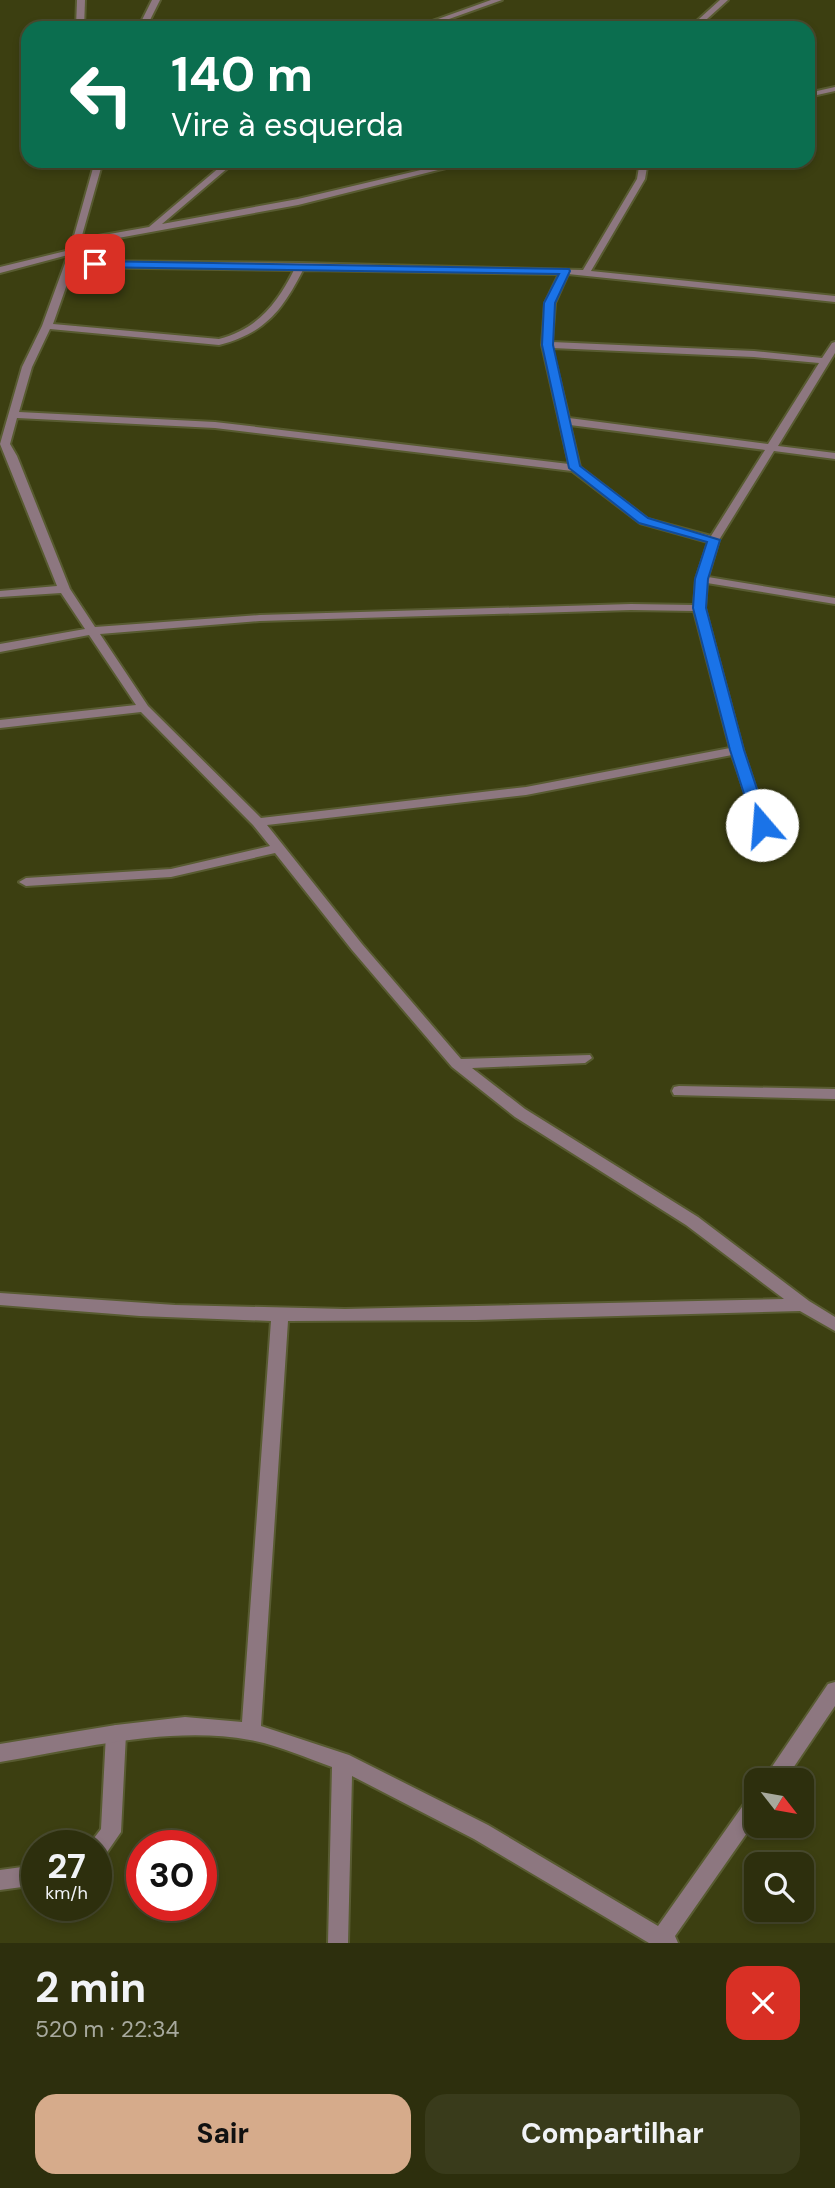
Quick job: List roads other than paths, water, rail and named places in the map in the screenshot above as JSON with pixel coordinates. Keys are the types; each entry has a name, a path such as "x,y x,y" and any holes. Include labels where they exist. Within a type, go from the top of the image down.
{"street":[{"path":"80,21 81,0"},
{"path":"146,21 156,0"},
{"path":"437,21 498,0"},
{"path":"701,21 724,0"},
{"path":"815,93 835,89"},
{"path":"97,168 74,253 47,326 27,367 14,415 2,444 12,456 64,589 144,708 258,822 357,947 457,1064 520,1113 692,1221 803,1305 835,1325"},
{"path":"151,229 224,168"},
{"path":"1,272 151,229 298,202 436,168"},
{"path":"586,272 641,179 642,168"},
{"path":"74,253 300,266 586,272 835,299"},
{"path":"47,326 207,341 238,339 259,326 282,303 300,266"},
{"path":"565,271 550,303 547,345 575,468"},
{"path":"547,345 831,354"},
{"path":"762,825 737,750 699,608 702,579 714,540 831,354"},
{"path":"14,415 215,425 575,468 644,521 714,540"},
{"path":"565,421 835,456"},
{"path":"702,579 835,601"},
{"path":"0,594 64,589"},
{"path":"0,648 91,631 260,618 631,607 699,608"},
{"path":"0,724 144,708"},
{"path":"258,822 526,790 737,750"},
{"path":"26,882 171,873 279,848"},
{"path":"457,1064 585,1058"},
{"path":"679,1091 835,1094"},
{"path":"0,1299 110,1309 280,1315 803,1305"},
{"path":"251,1731 280,1315"},
{"path":"781,1768 835,1690"},
{"path":"0,1753 185,1726 251,1731 342,1761 481,1832 665,1941 744,1821"},
{"path":"111,1830 116,1734"},
{"path":"338,1943 342,1761"},
{"path":"0,1880 21,1877"}]}
